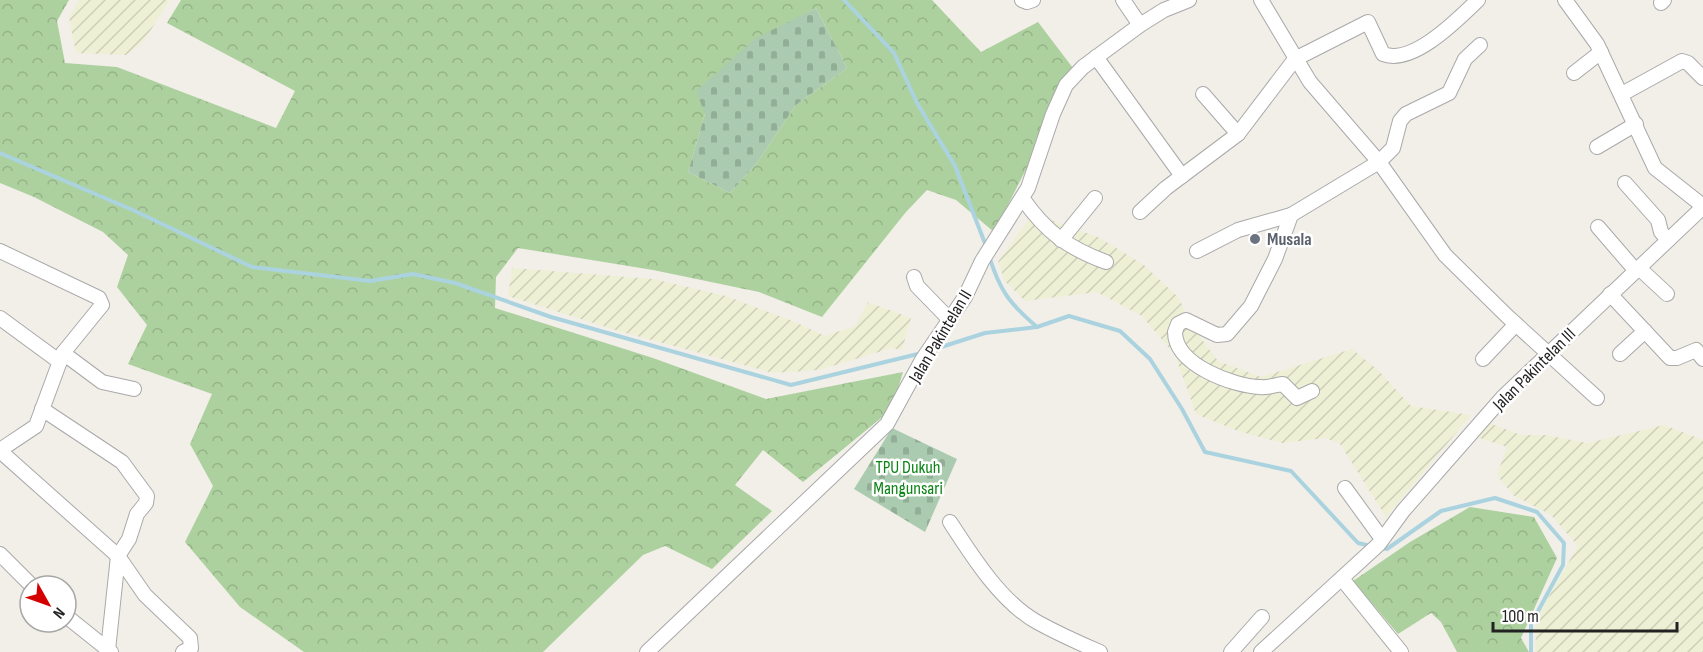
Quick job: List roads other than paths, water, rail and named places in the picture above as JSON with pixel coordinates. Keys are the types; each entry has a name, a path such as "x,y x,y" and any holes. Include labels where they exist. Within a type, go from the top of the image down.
{"street":[{"path":"1022,0 1027,2 1033,0"},
{"path":"1123,0 1140,25"},
{"name":"Jalan Pakintelan II","path":"647,652 887,424 922,360 950,320 982,261 1023,199 1053,114 1066,85 1096,57 1140,25 1164,9 1189,0"},
{"path":"1261,0 1295,59 1379,162 1445,255 1597,398"},
{"path":"1140,212 1182,176 1238,134 1295,59 1365,23 1370,23 1380,51 1394,56 1435,39 1478,0"},
{"path":"1565,0 1601,52 1655,168 1703,207"},
{"path":"1197,251 1238,230 1291,215 1379,162 1393,148 1400,121 1406,114 1449,93 1465,59 1480,45"},
{"path":"1574,74 1601,52"},
{"path":"1096,57 1182,176"},
{"path":"1622,94 1682,61 1688,63 1703,78"},
{"path":"1203,94 1238,134"},
{"path":"1597,147 1636,124"},
{"path":"1625,183 1658,220 1661,232 1668,240"},
{"path":"1062,240 1095,198"},
{"path":"1023,199 1034,215 1062,240 1076,250 1106,261"},
{"name":"Jalan Pakintelan III","path":"1343,580 1381,542 1444,463 1503,397 1703,207"},
{"path":"1291,215 1263,286 1237,324 1227,334 1217,334 1186,320 1179,324 1175,339 1189,358 1224,380 1263,388 1283,384 1297,398 1312,391"},
{"path":"1598,227 1637,269 1666,294"},
{"path":"0,251 99,298 102,305 62,358 32,431 1,447 118,556 145,595 190,638 191,648 183,652"},
{"path":"914,277 916,286 950,320"},
{"path":"1610,294 1670,358 1677,358 1696,350 1703,359"},
{"path":"0,318 102,382 134,389"},
{"path":"1483,359 1516,324"},
{"path":"1620,354 1645,331"},
{"path":"42,409 122,462 147,496 146,503 137,514 129,539 118,556 110,651"},
{"path":"1345,488 1381,542"},
{"path":"950,522 979,567 1022,611 1036,622 1100,652"},
{"path":"0,554 20,574"},
{"path":"1261,652 1343,580 1401,652"},
{"path":"1231,652 1262,617"},
{"path":"78,626 110,651"}],"waterway":[{"path":"844,0 894,53 917,103 955,166 986,246"},
{"path":"0,153 135,211 252,267 370,281 413,274 455,283 551,317 791,385 922,353"},
{"path":"989,256 1007,296 1019,311 1037,327"},
{"path":"935,349 985,333 1037,327 1069,316 1120,331 1150,359 1182,409 1205,452 1291,471 1358,543 1371,546"},
{"path":"1382,548 1387,549 1441,511 1495,498 1537,512 1564,543 1563,565 1531,624 1531,652"}],"place":[{"name":"Musala","path":"1255,239"}],"park label":[{"name":"TPU Dukuh Mangunsari","path":"908,477"}]}
